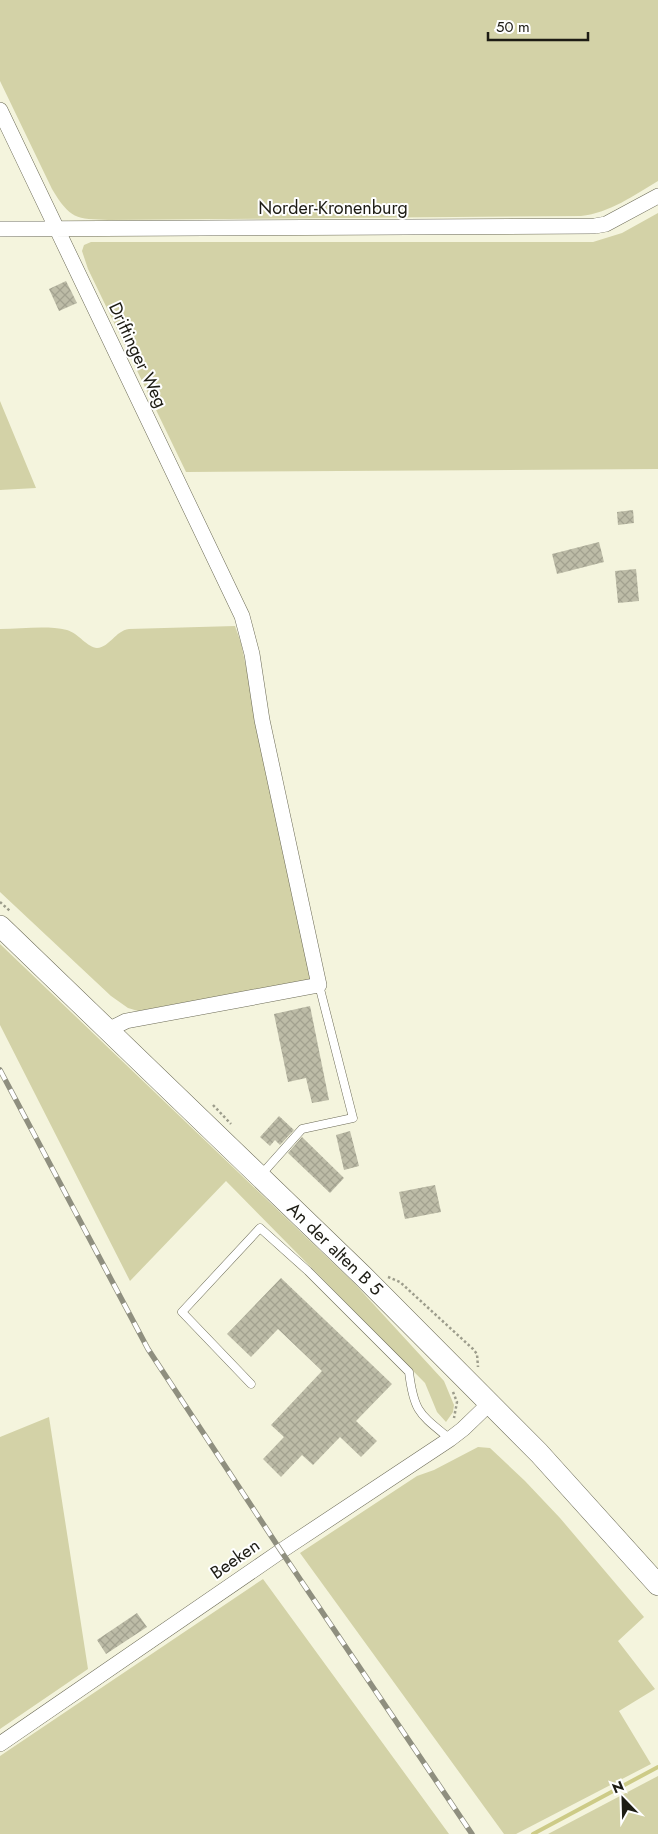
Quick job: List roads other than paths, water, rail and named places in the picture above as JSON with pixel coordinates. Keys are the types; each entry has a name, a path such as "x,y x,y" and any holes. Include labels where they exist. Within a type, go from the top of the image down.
{"main road":[{"name":"An der alten B 5","path":"0,926 260,1176 469,1369 490,1403 586,1503 658,1584"}],"street":[{"name":"Driftinger Weg","path":"0,110 242,616 252,654 262,720 320,985"},
{"name":"Norder-Kronenburg","path":"0,229 595,226 606,224 658,196"},
{"path":"108,1030 126,1021 320,985"},
{"name":"Beeken","path":"0,1744 281,1551 450,1439 490,1403"}],"lane":[{"path":"260,1176 302,1129 353,1118 320,985"},
{"path":"251,1384 182,1312 260,1228 308,1271 409,1372 412,1391 419,1412 450,1439"}],"waterway":[{"path":"533,1834 658,1767"}],"railway":[{"path":"0,1070 148,1349 281,1551 472,1834"}]}
